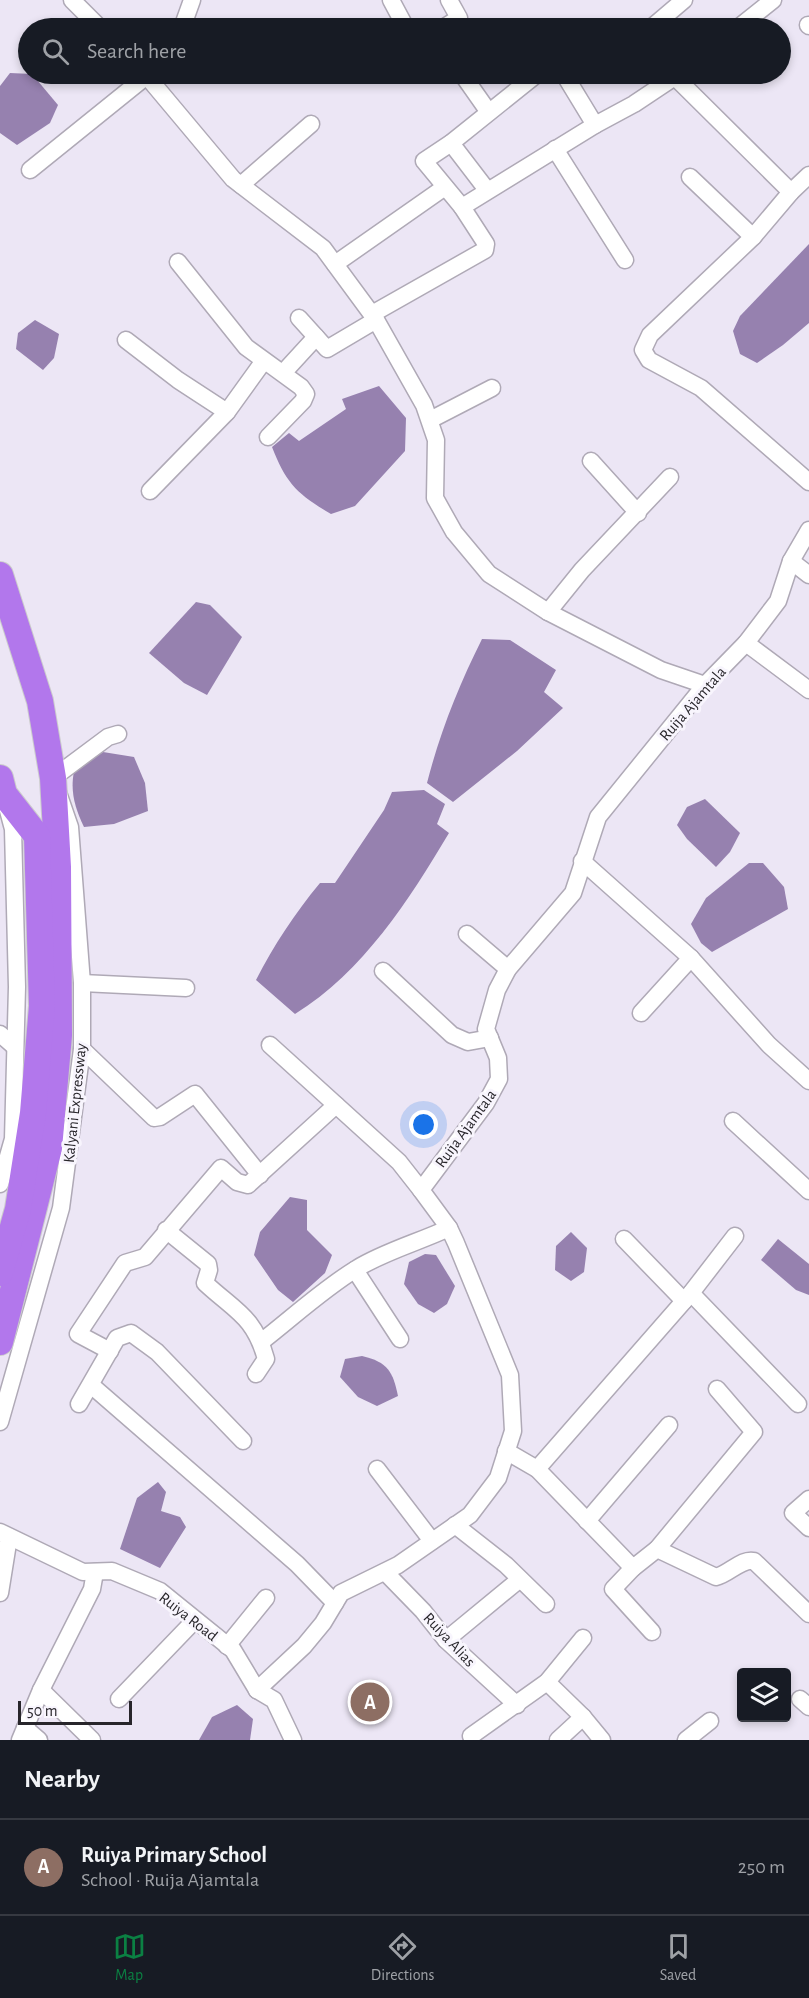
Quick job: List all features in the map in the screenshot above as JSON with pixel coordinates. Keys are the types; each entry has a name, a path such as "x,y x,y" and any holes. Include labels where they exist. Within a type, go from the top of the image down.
{"highway":[{"name":"Kalyani Expressway","path":"0,575 40,701 53,778 58,867 59,1035 49,1148 0,1342"},
{"path":"0,1273 18,1209 33,1113 42,1006 37,836 2,786"}],"street":[{"path":"72,0 90,18"},
{"path":"186,18 192,0"},
{"path":"391,0 401,18"},
{"path":"449,0 459,18"},
{"path":"663,18 684,0"},
{"path":"750,18 771,1"},
{"path":"30,170 135,84"},
{"path":"155,84 241,185 323,248 374,317 424,405 430,420 436,440 435,498 454,532 489,574 548,612 661,670 705,685"},
{"path":"469,84 488,111"},
{"path":"299,318 327,349 484,249 486,244 462,207 424,161 451,143 524,84"},
{"path":"570,84 595,125"},
{"path":"462,207 664,84"},
{"path":"686,84 791,192"},
{"path":"241,185 311,124"},
{"path":"451,143 487,190"},
{"path":"555,149 624,260"},
{"path":"809,176 791,192 753,237 650,335 642,350 648,360 701,388 809,482"},
{"path":"690,177 753,237"},
{"path":"335,264 444,187"},
{"path":"178,262 238,338 263,362 283,373 301,387 306,398 268,437"},
{"path":"283,373 316,337"},
{"path":"126,340 178,380 227,412"},
{"path":"150,491 227,412 263,362"},
{"path":"430,420 492,388"},
{"path":"591,461 638,513"},
{"path":"548,612 582,570 670,477"},
{"name":"Ruija Ajamtala","path":"421,1190 486,1103 499,1079 498,1058 486,1029 497,990 508,969 573,893 598,817 705,685 746,643 778,601 791,561 809,530"},
{"path":"791,561 809,576"},
{"path":"746,643 809,690"},
{"path":"53,778 108,737 118,734"},
{"name":"Kalyani Expressway","path":"0,1422 61,1208 82,1049 82,983 70,827 53,778"},
{"path":"0,1184 15,1047 13,829 2,786"},
{"path":"582,861 691,958 769,1045 809,1081"},
{"path":"466,933 508,969"},
{"path":"641,1013 691,958"},
{"path":"383,971 452,1035 468,1042 490,1038"},
{"path":"82,983 186,988"},
{"path":"0,1034 15,1047"},
{"path":"257,1690 304,1646 341,1593 385,1572 470,1515 498,1478 513,1431 510,1375 449,1228 399,1162 270,1045"},
{"path":"82,1049 154,1118 195,1094 260,1175"},
{"path":"110,1351 78,1334 125,1263 144,1257 221,1168 243,1185 248,1185 336,1105"},
{"path":"733,1121 809,1191"},
{"path":"261,1342 355,1270 449,1228"},
{"path":"166,1230 208,1264 209,1270 205,1283 249,1319 261,1342 266,1359 256,1374"},
{"path":"537,1469 688,1297 735,1236"},
{"path":"624,1239 688,1297 798,1404"},
{"path":"355,1270 400,1339"},
{"path":"79,1404 117,1338 131,1333 142,1338 243,1441"},
{"path":"91,1385 297,1564 335,1603"},
{"path":"652,1632 613,1589 633,1568 657,1549 754,1432 717,1389"},
{"path":"587,1521 669,1425"},
{"path":"507,1451 537,1469 633,1568"},
{"path":"377,1468 432,1541"},
{"path":"809,1499 793,1513 809,1528"},
{"path":"455,1525 520,1579 546,1604"},
{"path":"0,1593 5,1535"},
{"name":"Ruiya Road","path":"5,1535 83,1572 111,1571 160,1591 233,1650 257,1690 274,1700 293,1740"},
{"path":"657,1549 716,1576 726,1575 745,1561 754,1561 809,1614"},
{"path":"39,1740 22,1734 41,1690 92,1589 95,1572"},
{"name":"Ruiya Alias","path":"385,1572 423,1611 446,1640 517,1705"},
{"path":"446,1640 520,1579"},
{"path":"227,1646 266,1598"},
{"path":"119,1699 195,1620"},
{"path":"471,1737 548,1682 582,1638"},
{"path":"548,1682 602,1740"},
{"path":"41,1690 92,1740"},
{"path":"558,1740 583,1717"},
{"path":"686,1740 710,1721"}],"shaded area":[{"path":"10,73 18,73 18,84 40,84 58,105 50,123 17,145 0,133 0,86"},
{"path":"809,244 809,323 757,363 740,354 733,331 740,316"},
{"path":"35,320 59,334 54,358 43,370 16,349 18,333"},
{"path":"379,386 406,418 405,451 355,506 331,514 294,487 282,470 272,447 289,433 299,441 346,409 342,399"},
{"path":"196,602 210,605 242,637 207,695 184,683 149,653"},
{"path":"482,639 510,640 556,670 544,692 563,708 517,751 453,802 427,783 451,709"},
{"path":"103,752 134,757 145,783 148,811 114,824 84,827 74,800 74,771"},
{"path":"424,790 445,804 437,824 449,833 401,909 363,956 320,997 295,1014 256,980 270,954 320,883 335,883 384,810 392,792"},
{"path":"705,799 740,833 730,852 716,867 687,839 677,825 687,807"},
{"path":"749,863 763,863 784,887 788,909 712,952 701,943 691,924 706,898"},
{"path":"290,1197 307,1200 307,1230 332,1255 325,1273 293,1302 278,1290 254,1255 260,1232"},
{"path":"571,1232 587,1248 584,1272 571,1281 555,1270 556,1246"},
{"path":"778,1239 809,1264 809,1295 796,1290 761,1260"},
{"path":"425,1254 436,1255 455,1286 447,1304 434,1313 418,1304 404,1284 409,1262"},
{"path":"362,1356 378,1361 388,1369 394,1380 398,1396 377,1406 358,1397 340,1377 345,1359"},
{"path":"158,1482 166,1492 161,1511 180,1517 186,1527 160,1568 120,1549 137,1498"},
{"path":"237,1705 253,1719 250,1740 199,1740 212,1717"}],"place":[{"name":"Ruiya Primary School","path":"370,1702"}]}
